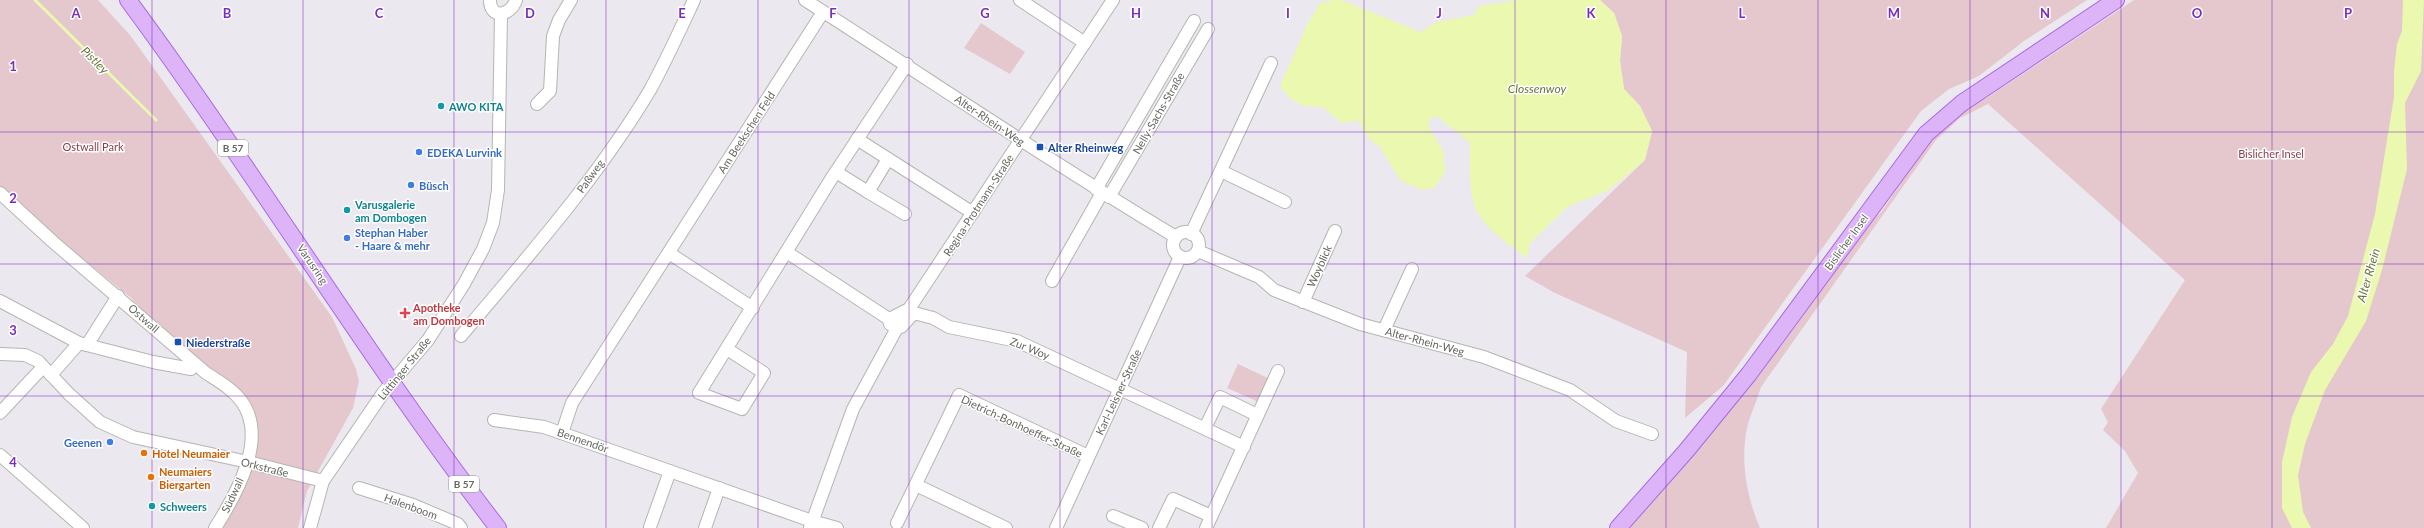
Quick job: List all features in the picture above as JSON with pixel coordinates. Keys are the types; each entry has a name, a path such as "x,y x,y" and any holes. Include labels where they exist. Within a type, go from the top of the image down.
{"main road":[{"name":"Varusring","path":"128,0 392,380 431,439 498,528"},
{"name":"Bislicher Insel","path":"1618,528 1688,450 1749,374 1926,134 1962,103 2116,0"}],"street":[{"path":"490,0 490,5 495,12 501,14 509,12 514,7 516,0"},
{"path":"537,104 550,91 553,36 559,20 571,0"},
{"name":"Paßweg","path":"461,336 561,216 619,136 664,65 694,0"},
{"name":"Alter-Rhein-Weg","path":"805,0 907,64 1020,141 1176,238"},
{"path":"1020,0 1085,43"},
{"name":"Regina-Protmann-Straße","path":"811,525 853,409 893,324 901,327 973,213 1113,0"},
{"name":"Am Beekschen Feld","path":"562,433 572,403 823,12"},
{"name":"Lüttinger Straße","path":"310,528 323,481 392,380 428,340 464,284 483,249 492,223 498,190 501,14"},
{"name":"Nelly-Sachs-Straße","path":"1102,193 1194,21"},
{"name":"Nelly-Sachs-Straße","path":"1102,193 1208,29"},
{"path":"727,349 764,373 742,409 699,393 788,253 836,172 907,64"},
{"path":"1191,234 1271,64"},
{"path":"857,139 973,213"},
{"path":"868,192 888,159"},
{"path":"1221,171 1285,202"},
{"path":"836,172 905,214"},
{"name":"Ostwall","path":"0,193 52,242 118,296 206,373 234,392 243,403 249,418 252,433 252,447 248,462"},
{"path":"1052,280 1102,193"},
{"name":"Woyblick","path":"1303,302 1335,231"},
{"path":"1183,233 1191,234 1198,239 1198,251 1192,257 1180,257 1174,248 1176,238 1183,233"},
{"name":"Alter-Rhein-Weg","path":"1198,251 1259,277 1274,290 1360,324 1484,356 1563,387 1616,421 1652,434"},
{"path":"669,253 753,308"},
{"path":"788,253 893,324"},
{"name":"Karl-Leisner-Straße","path":"1056,528 1180,257"},
{"path":"1384,330 1412,269"},
{"path":"0,413 47,371 83,344 118,296"},
{"path":"0,301 83,344 153,362 191,369"},
{"name":"Zur Woy","path":"911,311 933,318 949,326 1017,341 1244,447"},
{"name":"Orkstraße","path":"0,354 25,355 38,361 68,394 100,422 126,434 323,481"},
{"path":"1206,528 1278,371"},
{"name":"Dietrich-Bonhoeffer-Straße","path":"897,523 959,395 1088,456"},
{"path":"1205,428 1220,397 1257,416"},
{"name":"Bennendör","path":"494,420 544,427 719,488 811,525 838,528"},
{"path":"0,455 83,528"},
{"name":"Südwall","path":"215,528 224,514 248,462"},
{"path":"650,527 670,471"},
{"path":"916,485 1006,528"},
{"name":"Halenboom","path":"359,488 413,505 458,524 461,528"},
{"path":"705,528 719,488"},
{"path":"1159,528 1173,499 1211,516"},
{"path":"1113,516 1142,528"}],"green space":[{"name":"Ostwall Park","path":"0,0 98,0 130,35 332,317 356,369 359,381 353,408 307,491 298,528 215,528 252,447 243,403 175,346 130,297 0,191"},
{"path":"1600,0 2087,0 2024,41 1979,76 1949,89 1921,111 1723,386 1685,418 1687,352 1555,293 1525,276 1645,160 1652,131 1640,106 1624,89 1620,61 1622,36 1614,13"},
{"name":"Bislicher Insel","path":"2134,0 2424,0 2424,528 2106,528 2138,473 2125,451 2103,430 2108,422 2101,409 2185,280 1988,104 1960,118 1936,140 1761,387 1747,428 1744,453 1748,492 1760,528 1629,528 1694,454 1864,228 1882,211 1923,151 1925,144 1982,95 1985,99"},
{"path":"981,23 1025,52 1010,74 964,48"},
{"path":"1238,364 1272,380 1261,403 1227,388"}],"water":[{"name":"Clossenwoy","path":"1341,0 1421,32 1437,22 1474,15 1479,6 1519,0 1600,0 1614,13 1622,36 1620,61 1624,89 1640,106 1652,131 1645,160 1609,190 1567,207 1530,243 1527,258 1494,232 1484,222 1477,211 1471,185 1470,143 1437,116 1431,117 1428,125 1443,151 1445,172 1434,188 1421,190 1400,180 1380,147 1368,138 1358,120 1342,123 1323,107 1303,106 1290,98 1280,86 1307,25 1320,3"},
{"name":"Alter Rhein","path":"2403,0 2424,0 2421,71 2405,103 2407,169 2382,270 2366,321 2325,390 2305,444 2298,475 2303,512 2311,528 2292,528 2282,508 2282,462 2292,417 2311,372 2333,344 2348,316 2375,214 2394,97 2394,71 2397,44 2402,31"}],"waterway":[{"name":"Pistley","path":"35,0 156,120"}],"place":[{"name":"AWO KITA","path":"441,106"},
{"name":"Alter Rheinweg","path":"1040,147"},
{"name":"EDEKA Lurvink","path":"419,152"},
{"name":"Büsch","path":"411,185"},
{"name":"Varusgalerie am Dombogen","path":"347,210"},
{"name":"Stephan Haber - Haare & mehr","path":"347,238"},
{"name":"Apotheke am Dombogen","path":"405,313"},
{"name":"Niederstraße","path":"178,342"},
{"name":"Geenen","path":"110,442"},
{"name":"Hotel Neumaier","path":"144,453"},
{"name":"Neumaiers Biergarten","path":"151,477"},
{"name":"Schweers","path":"152,506"}]}
